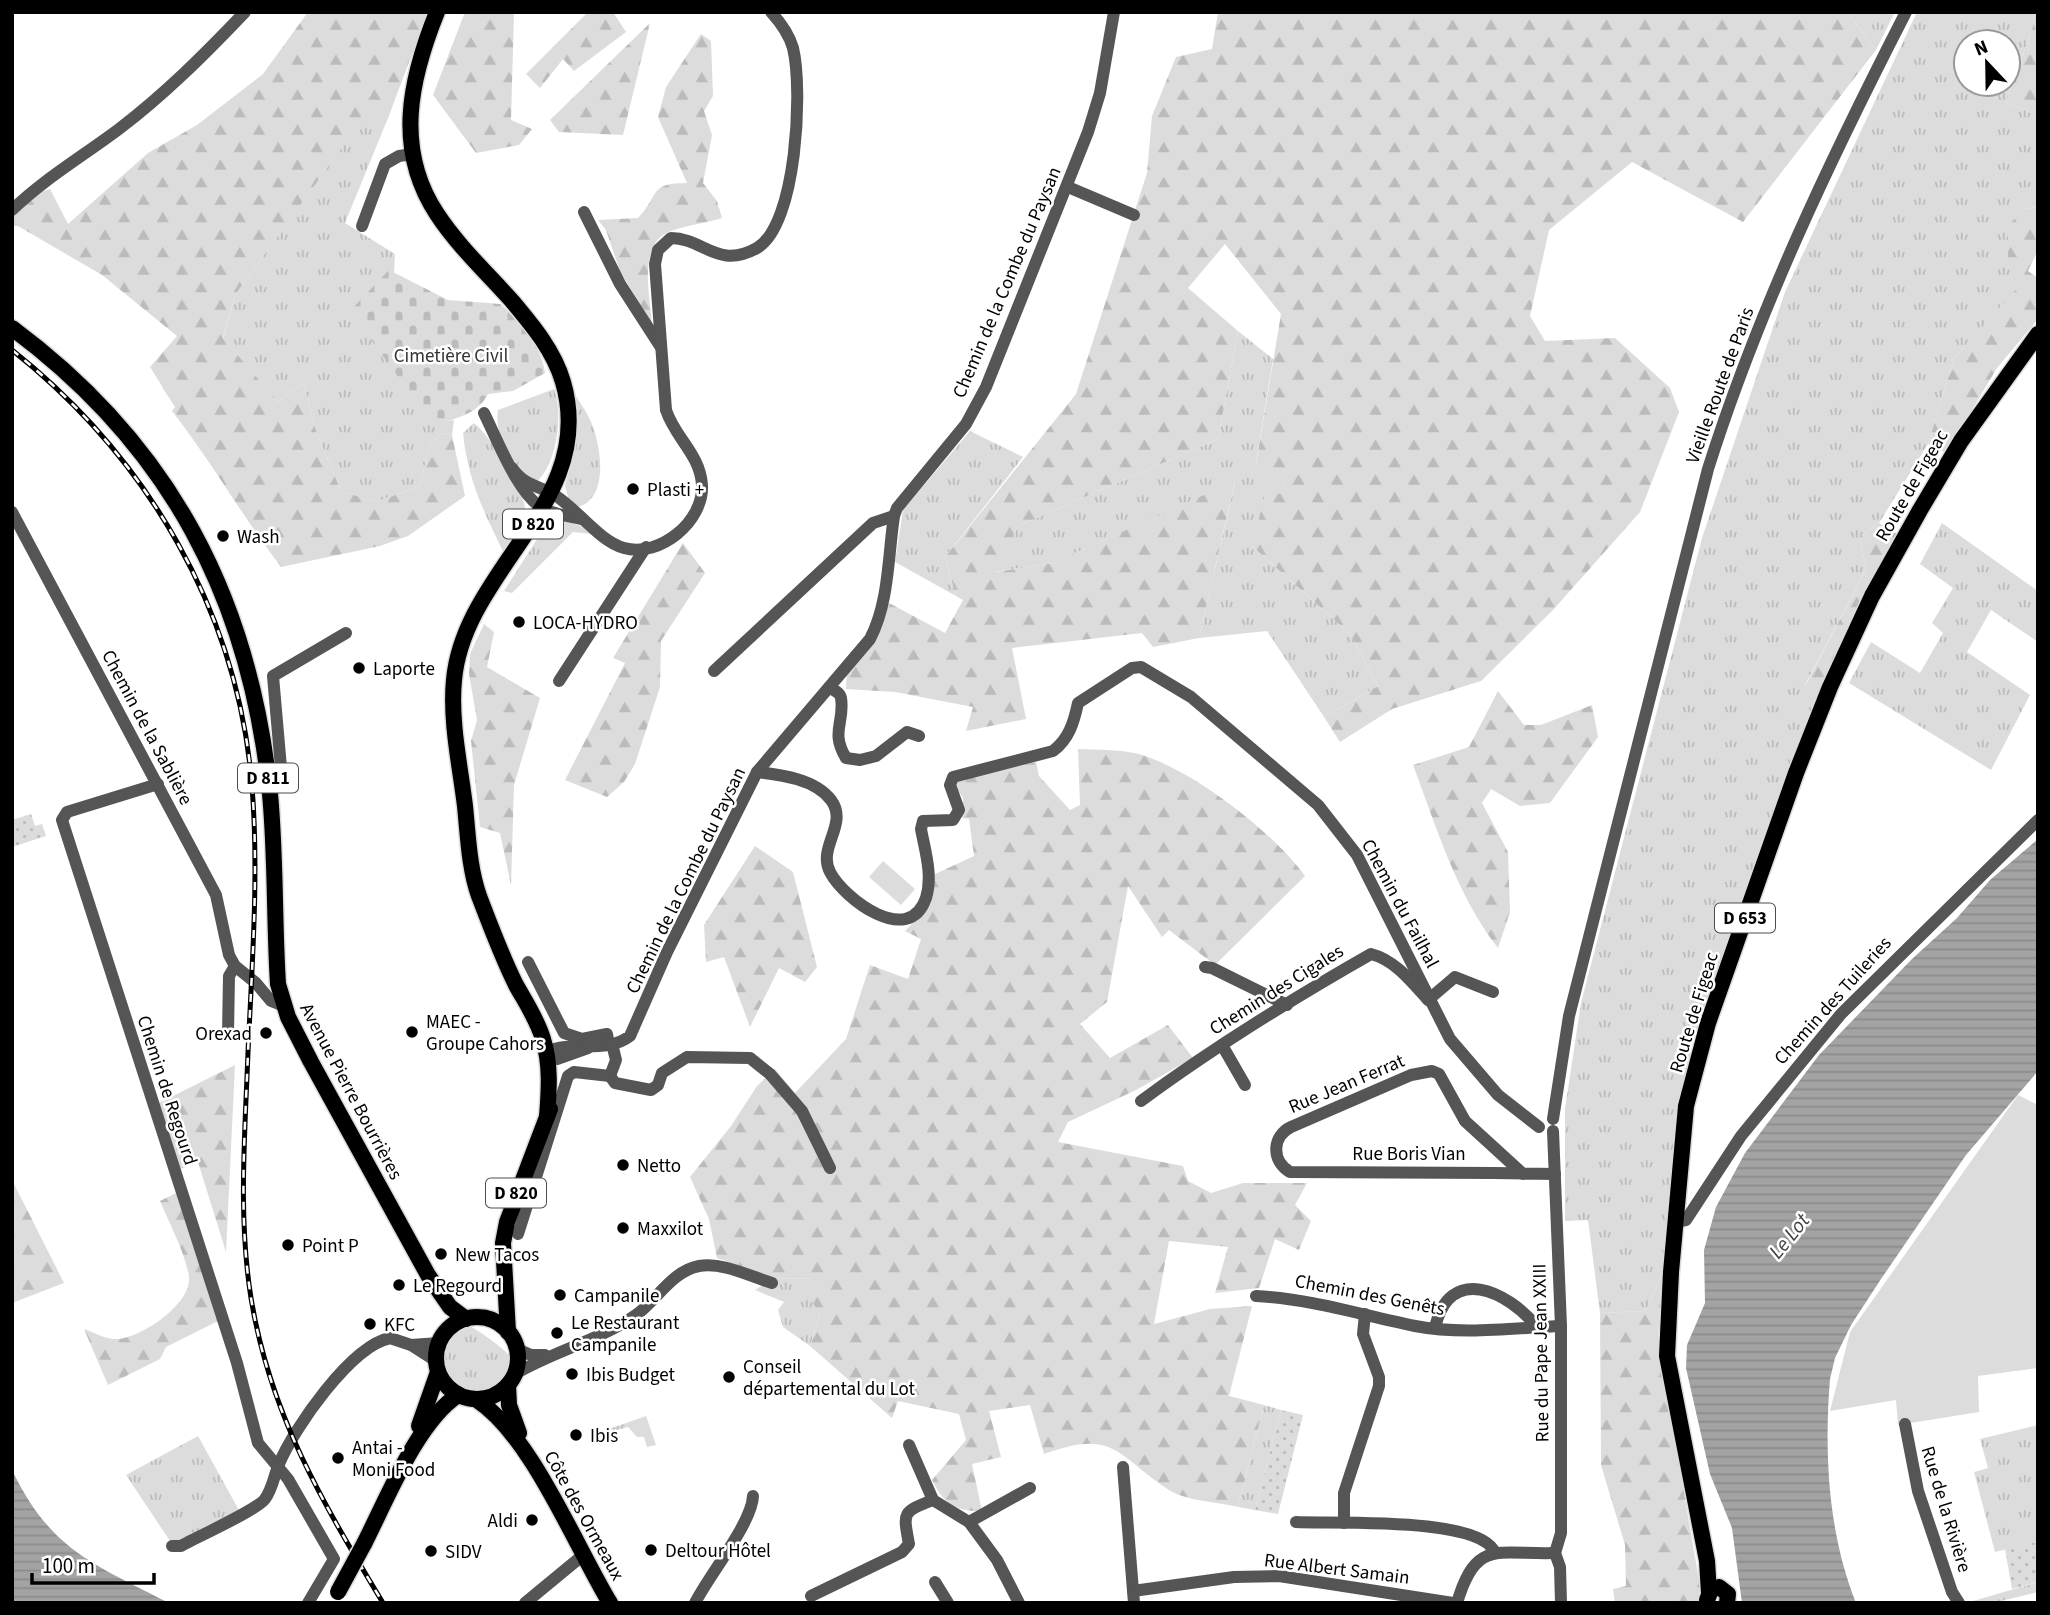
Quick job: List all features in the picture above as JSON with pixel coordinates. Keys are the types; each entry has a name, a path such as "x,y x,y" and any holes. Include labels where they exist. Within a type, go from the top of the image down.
{"main road":[{"name":"D 820","path":"437,12 411,87 408,125 424,191 436,213 532,325 556,364 569,405 566,455 552,493 487,593 467,633 454,678 453,709 472,865 478,891 505,956 543,1014 553,1053 555,1094 507,1222 505,1273 508,1332"},
{"name":"D 820","path":"413,154 417,99 448,12"},
{"name":"Avenue Pierre Bourrières","path":"12,328 63,368 127,434 171,495 204,551 243,647 262,730 269,785 278,984 284,1006 310,1062 428,1275 450,1307 472,1318"},
{"name":"Route de Figeac","path":"1720,1598 1707,1561 1667,1356 1675,1222 1686,1106 1708,1023 1796,773 1830,687 1872,596 1920,510 1961,441 2038,334"},
{"name":"D 820","path":"472,1318 497,1300 505,1273"},
{"name":"Avenue Pierre Bourrières","path":"428,1275 442,1311 441,1338"},
{"path":"401,1474 437,1367 441,1338 472,1318 489,1319 508,1332 517,1349 511,1380 490,1397 477,1400 458,1395 443,1382 437,1367"},
{"name":"Côte des Ormeaux","path":"511,1380 509,1405 524,1448"},
{"path":"336,1598 436,1412 458,1395"},
{"name":"Côte des Ormeaux","path":"477,1400 505,1423 524,1448 610,1603"}],"street":[{"path":"12,210 31,192 120,128 181,79 244,12"},
{"path":"512,468 523,482 552,493 581,519 624,548 664,543 684,527 697,509 702,489 696,460 671,425 666,410 655,264 658,250 671,238 685,238 713,254 748,252 760,246 770,234 787,196 797,121 793,49 786,30 771,12"},
{"name":"Chemin de la Combe du Paysan","path":"609,1041 625,1039 634,1031 667,952 757,772 829,688 877,626 883,610 897,508 966,424 986,387 1046,233 1068,187 1100,93 1114,12"},
{"name":"Vieille Route de Paris","path":"1604,874 1708,469 1724,418 1816,194 1906,12"},
{"path":"362,226 385,164 392,159 413,154"},
{"path":"1068,187 1134,215"},
{"path":"584,212 620,284 662,348"},
{"path":"484,413 521,486 543,509 581,519"},
{"name":"Chemin de la Sablière","path":"12,512 216,895 229,955 235,965 229,976 228,1034"},
{"path":"714,671 873,523 894,516"},
{"path":"559,681 646,547"},
{"path":"269,785 282,779 273,676 346,633"},
{"name":"Chemin du Failhal","path":"757,772 807,783 831,800 837,820 826,856 831,874 841,888 867,910 890,919 904,918 921,907 926,897 930,876 921,829 923,821 953,820 958,810 950,785 953,777 1053,751 1063,743 1078,703 1132,668 1141,667 1191,697 1318,805 1357,855 1417,969 1428,1000 1450,1039 1498,1095 1525,1117 1546,1124"},
{"path":"829,688 837,691 841,698 836,734 846,758 868,759 907,732 919,736"},
{"name":"Chemin de Regourd","path":"158,785 66,812 62,820 237,1363 255,1435 264,1453 278,1465 334,1559 308,1603"},
{"name":"Chemin des Tuileries","path":"1675,1222 1686,1220 1741,1136 1841,1014 2038,820"},
{"name":"Rue du Pape Jean XXIII","path":"1561,1603 1560,1567 1555,1553 1561,1533 1561,1326 1554,1153 1546,1124 1558,1087 1569,1016 1604,874"},
{"name":"Chemin des Cigales","path":"1141,1101 1327,977 1371,954 1383,957 1404,974 1428,1000"},
{"path":"528,962 564,1033 582,1039 609,1041"},
{"path":"235,965 256,983 271,1002 284,1006"},
{"path":"1205,967 1287,1005"},
{"path":"1428,1000 1455,977 1493,992"},
{"path":"256,983 278,984"},
{"path":"553,1053 588,1048 609,1041"},
{"path":"609,1041 616,1060 610,1076"},
{"path":"1222,1045 1245,1085"},
{"path":"518,1234 568,1076 574,1072 610,1076 615,1083 651,1090 658,1085 662,1073 687,1057 750,1058 770,1074 802,1111 830,1168"},
{"name":"Rue Jean Ferrat","path":"1276,1150 1281,1132 1411,1075 1432,1071 1440,1074 1465,1121 1523,1174"},
{"name":"Rue Boris Vian","path":"1276,1150 1283,1168 1290,1172 1555,1174"},
{"path":"511,1380 556,1353 590,1341 622,1324 679,1275 693,1267 728,1268 772,1283"},
{"path":"1435,1328 1445,1300 1452,1292 1475,1289 1504,1297 1537,1326"},
{"name":"Chemin des Genêts","path":"1256,1296 1302,1300 1435,1328 1561,1326"},
{"path":"1344,1523 1344,1493 1380,1377 1363,1334 1365,1314"},
{"path":"172,1546 181,1546 265,1500 278,1465 314,1403 337,1376 384,1340 390,1338 411,1345 437,1367"},
{"path":"411,1345 441,1338"},
{"path":"517,1349 531,1355 556,1353"},
{"name":"Rue de la Rivière","path":"1905,1424 1919,1492 1952,1592 1959,1603"},
{"path":"909,1445 933,1500 969,1522 997,1560 1019,1603"},
{"path":"1124,1467 1133,1597"},
{"path":"969,1522 1030,1488"},
{"path":"695,1603 707,1579 750,1514 753,1496"},
{"path":"811,1596 902,1552 909,1544 904,1517 909,1509 933,1500"},
{"path":"1296,1522 1406,1524 1471,1535 1489,1542 1495,1553"},
{"path":"1455,1603 1472,1564 1481,1557 1495,1553 1555,1553"},
{"path":"525,1603 582,1556"},
{"name":"Rue Albert Samain","path":"1133,1597 1234,1577 1279,1577 1455,1603"},
{"path":"935,1581 948,1603"}],"green space":[{"path":"308,12 428,12 388,118 367,113 235,295 223,338 278,402 303,383 317,434 341,491 376,502 420,486 429,447 441,433 452,435 465,496 408,536 380,546 281,567 172,411 175,407 150,367 177,336 102,275 18,226 12,226 12,217 37,193 50,189 68,224 148,153 197,125 263,74"},
{"path":"465,12 514,12 511,120 532,129 519,145 476,153 433,95"},
{"path":"588,12 613,12 626,32 574,71 563,59 540,88 526,74"},
{"path":"1218,12 1847,12 1876,50 1743,222 1632,162 1549,230 1530,316 1545,341 1615,338 1670,388 1679,412 1640,512 1553,610 1481,681 1392,709 1340,742 1324,717 1378,686 1350,634 1252,546 1265,495 1286,493 1284,481 1256,464 1281,314 1225,244 1188,288 1238,331 1218,439 1018,526 995,572 1053,563 1235,481 1199,638 1153,647 1142,633 1012,648 1026,719 966,731 973,707 895,692 846,689 847,670 889,603 945,633 963,600 956,596 945,557 1076,394 1147,173 1152,116 1176,57 1212,49"},
{"path":"1847,12 1895,12 1876,50"},
{"path":"1917,12 2034,12 2033,26 2022,57 2022,28 1952,28 1952,98 2007,98 2006,102 2038,116 2038,207 2024,209 2024,282 1954,358 1928,444 1879,523 1860,537 1866,569 1805,685 1819,696 1763,842 1681,1096 1662,1274 1646,1311 1600,1313 1588,1220 1565,1221 1565,1109 1581,1003 1702,538 1785,292"},
{"path":"2034,12 2038,12 2038,116 2006,102 2007,98 2022,98 2022,57 2033,26"},
{"path":"650,23 623,135 559,132 550,120"},
{"path":"701,34 711,41 713,96 704,111 712,135 703,183 717,201 722,218 674,230 662,236 654,245 648,270 652,324 620,271 606,230 598,220 638,218 660,188 687,183 658,117 666,87"},
{"path":"367,112 388,118 345,223 395,254 394,272 351,311 432,422 454,420 452,435 441,433 429,447 420,486 376,502 341,491 317,434 303,383 278,402 223,339 235,295"},
{"path":"2038,207 2038,250 2028,271 2038,278 2038,319 1997,368 1946,453 1928,444 1954,358 2023,282 2008,269 2008,226 2024,209"},
{"name":"Cimetière Civil","path":"389,270 448,300 501,304 535,344 545,373 513,391 488,394 478,407 464,415 432,423 350,311"},
{"path":"1238,331 1273,359 1256,463 1284,481 1287,493 1252,546 1350,634 1378,686 1324,717 1267,631 1199,638 1235,482 1053,563 994,572 1018,526 1218,439"},
{"path":"554,389 558,412 556,439 549,464 536,482 519,471 506,452 499,430 498,410"},
{"path":"574,393 588,415 600,456 599,482 595,493 588,502 578,507 569,500 565,486 576,447"},
{"path":"474,423 506,465 524,504 522,522 503,551 483,509 468,465 463,433"},
{"path":"970,431 1023,457 945,557 956,596 895,562 903,510"},
{"path":"560,519 581,526 591,534 573,532 512,593 504,591 548,522"},
{"path":"1879,523 1897,534 1869,584 1819,696 1805,686 1866,569 1860,537"},
{"path":"1942,523 2038,591 2038,642 1991,610 1967,652 2030,695 1991,770 1849,683 1871,642 1920,673 1943,633 1932,623 1953,588 1920,564"},
{"path":"683,543 705,573 661,641 660,687 635,764 624,782 607,797 565,780 625,663 613,658"},
{"path":"484,624 494,632 487,667 540,698 514,785 511,885 500,833 480,827 471,741 477,720 469,674 470,654"},
{"path":"1498,691 1524,725 1541,725 1592,705 1598,737 1550,803 1520,806 1491,789 1482,803 1508,852 1510,912 1498,948 1459,883 1413,765 1469,747"},
{"path":"1078,749 1135,753 1185,774 1253,823 1305,876 1215,965 1169,930 1162,937 1128,886 1107,1002 1080,1024 1110,1058 1168,1025 1193,1058 1136,1090 1068,1122 1058,1142 1183,1166 1188,1181 1211,1193 1243,1183 1307,1183 1295,1205 1311,1221 1299,1250 1275,1239 1259,1288 1215,1293 1228,1247 1169,1241 1154,1324 1210,1309 1252,1306 1229,1396 1264,1405 1238,1507 1176,1494 1125,1456 1101,1445 1086,1444 1044,1454 1030,1405 989,1411 1001,1457 972,1464 982,1511 958,1508 941,1495 932,1480 966,1440 959,1414 898,1401 892,1418 810,1346 820,1312 804,1293 813,1279 775,1278 717,1258 709,1219 690,1177 731,1126 757,1086 775,1069 795,1093 846,1039 870,965 908,979 921,939 905,931 931,904 933,875 974,856 969,819 962,818 963,798 954,785 959,779 1036,762 1039,776 1070,810 1080,805"},
{"path":"31,814 35,826 42,824 46,836 12,847 12,820"},
{"path":"755,846 793,872 817,967 805,982 779,968 750,1027 724,957 706,962 704,925"},
{"path":"883,861 915,889 901,905 869,877"},
{"path":"235,1065 226,1252 198,1162 178,1170 157,1104"},
{"path":"2018,1095 2038,1105 2038,1368 1978,1376 1979,1412 1898,1425 1896,1400 1830,1411 1850,1332"},
{"path":"12,1180 64,1283 12,1303"},
{"path":"176,1193 218,1321 166,1347 160,1359 108,1385 84,1329 111,1339 137,1334 173,1309 188,1287 189,1277 184,1259 160,1201"},
{"path":"1662,1274 1658,1342 1703,1603 1615,1603 1613,1589 1626,1586 1625,1545 1601,1465 1600,1313 1646,1311"},
{"path":"775,1278 814,1279 820,1312 810,1346 783,1327 778,1310 784,1302 755,1290"},
{"path":"464,1323 489,1338 511,1357 510,1366 501,1383 477,1395 463,1393 451,1385 442,1374 439,1360 440,1346 449,1333"},
{"path":"1264,1405 1281,1410 1255,1510 1238,1507"},
{"path":"1281,1410 1303,1415 1278,1514 1255,1510"},
{"path":"646,1416 656,1445 647,1447 644,1437 637,1437 628,1427 610,1432 609,1429"},
{"path":"2038,1425 2038,1542 1995,1552 1974,1472 1988,1468 1980,1439"},
{"path":"198,1436 240,1512 172,1544 126,1475"},
{"path":"2038,1542 2038,1582 2012,1589 2005,1549"},
{"path":"2038,1582 2038,1592 1993,1603 1966,1603"}],"water":[{"name":"Le Lot","path":"2038,839 2038,1071 1966,1155 1851,1325 1835,1358 1828,1407 1830,1492 1839,1549 1856,1603 1742,1603 1732,1528 1710,1474 1686,1368 1687,1345 1705,1303 1704,1250 1716,1207 1745,1153 1819,1055 1912,959 1957,918 1990,880"},
{"path":"12,1470 42,1519 59,1537 97,1565 169,1603 12,1603"}],"railway":[{"path":"12,350 61,393 105,439 144,490 178,543 206,600 228,660 243,722 254,819 254,919 244,1175 245,1237 251,1298 271,1381 285,1420 320,1493 383,1603"}],"place":[{"name":"Plasti +","path":"633,489"},
{"name":"Wash","path":"223,536"},
{"name":"LOCA-HYDRO","path":"519,622"},
{"name":"Laporte","path":"359,668"},
{"name":"MAEC - Groupe Cahors","path":"412,1032"},
{"name":"Orexad","path":"266,1033"},
{"name":"Netto","path":"623,1165"},
{"name":"Maxxilot","path":"623,1228"},
{"name":"Point P","path":"288,1245"},
{"name":"New Tacos","path":"441,1254"},
{"name":"Le Regourd","path":"399,1285"},
{"name":"Campanile","path":"560,1295"},
{"name":"KFC","path":"370,1324"},
{"name":"Le Restaurant Campanile","path":"557,1333"},
{"name":"Ibis Budget","path":"572,1374"},
{"name":"Conseil départemental du Lot","path":"729,1377"},
{"name":"Ibis","path":"576,1435"},
{"name":"Antai - Moni Food","path":"338,1458"},
{"name":"Aldi","path":"532,1520"},
{"name":"Deltour Hôtel","path":"651,1550"},
{"name":"SIDV","path":"431,1551"}]}
